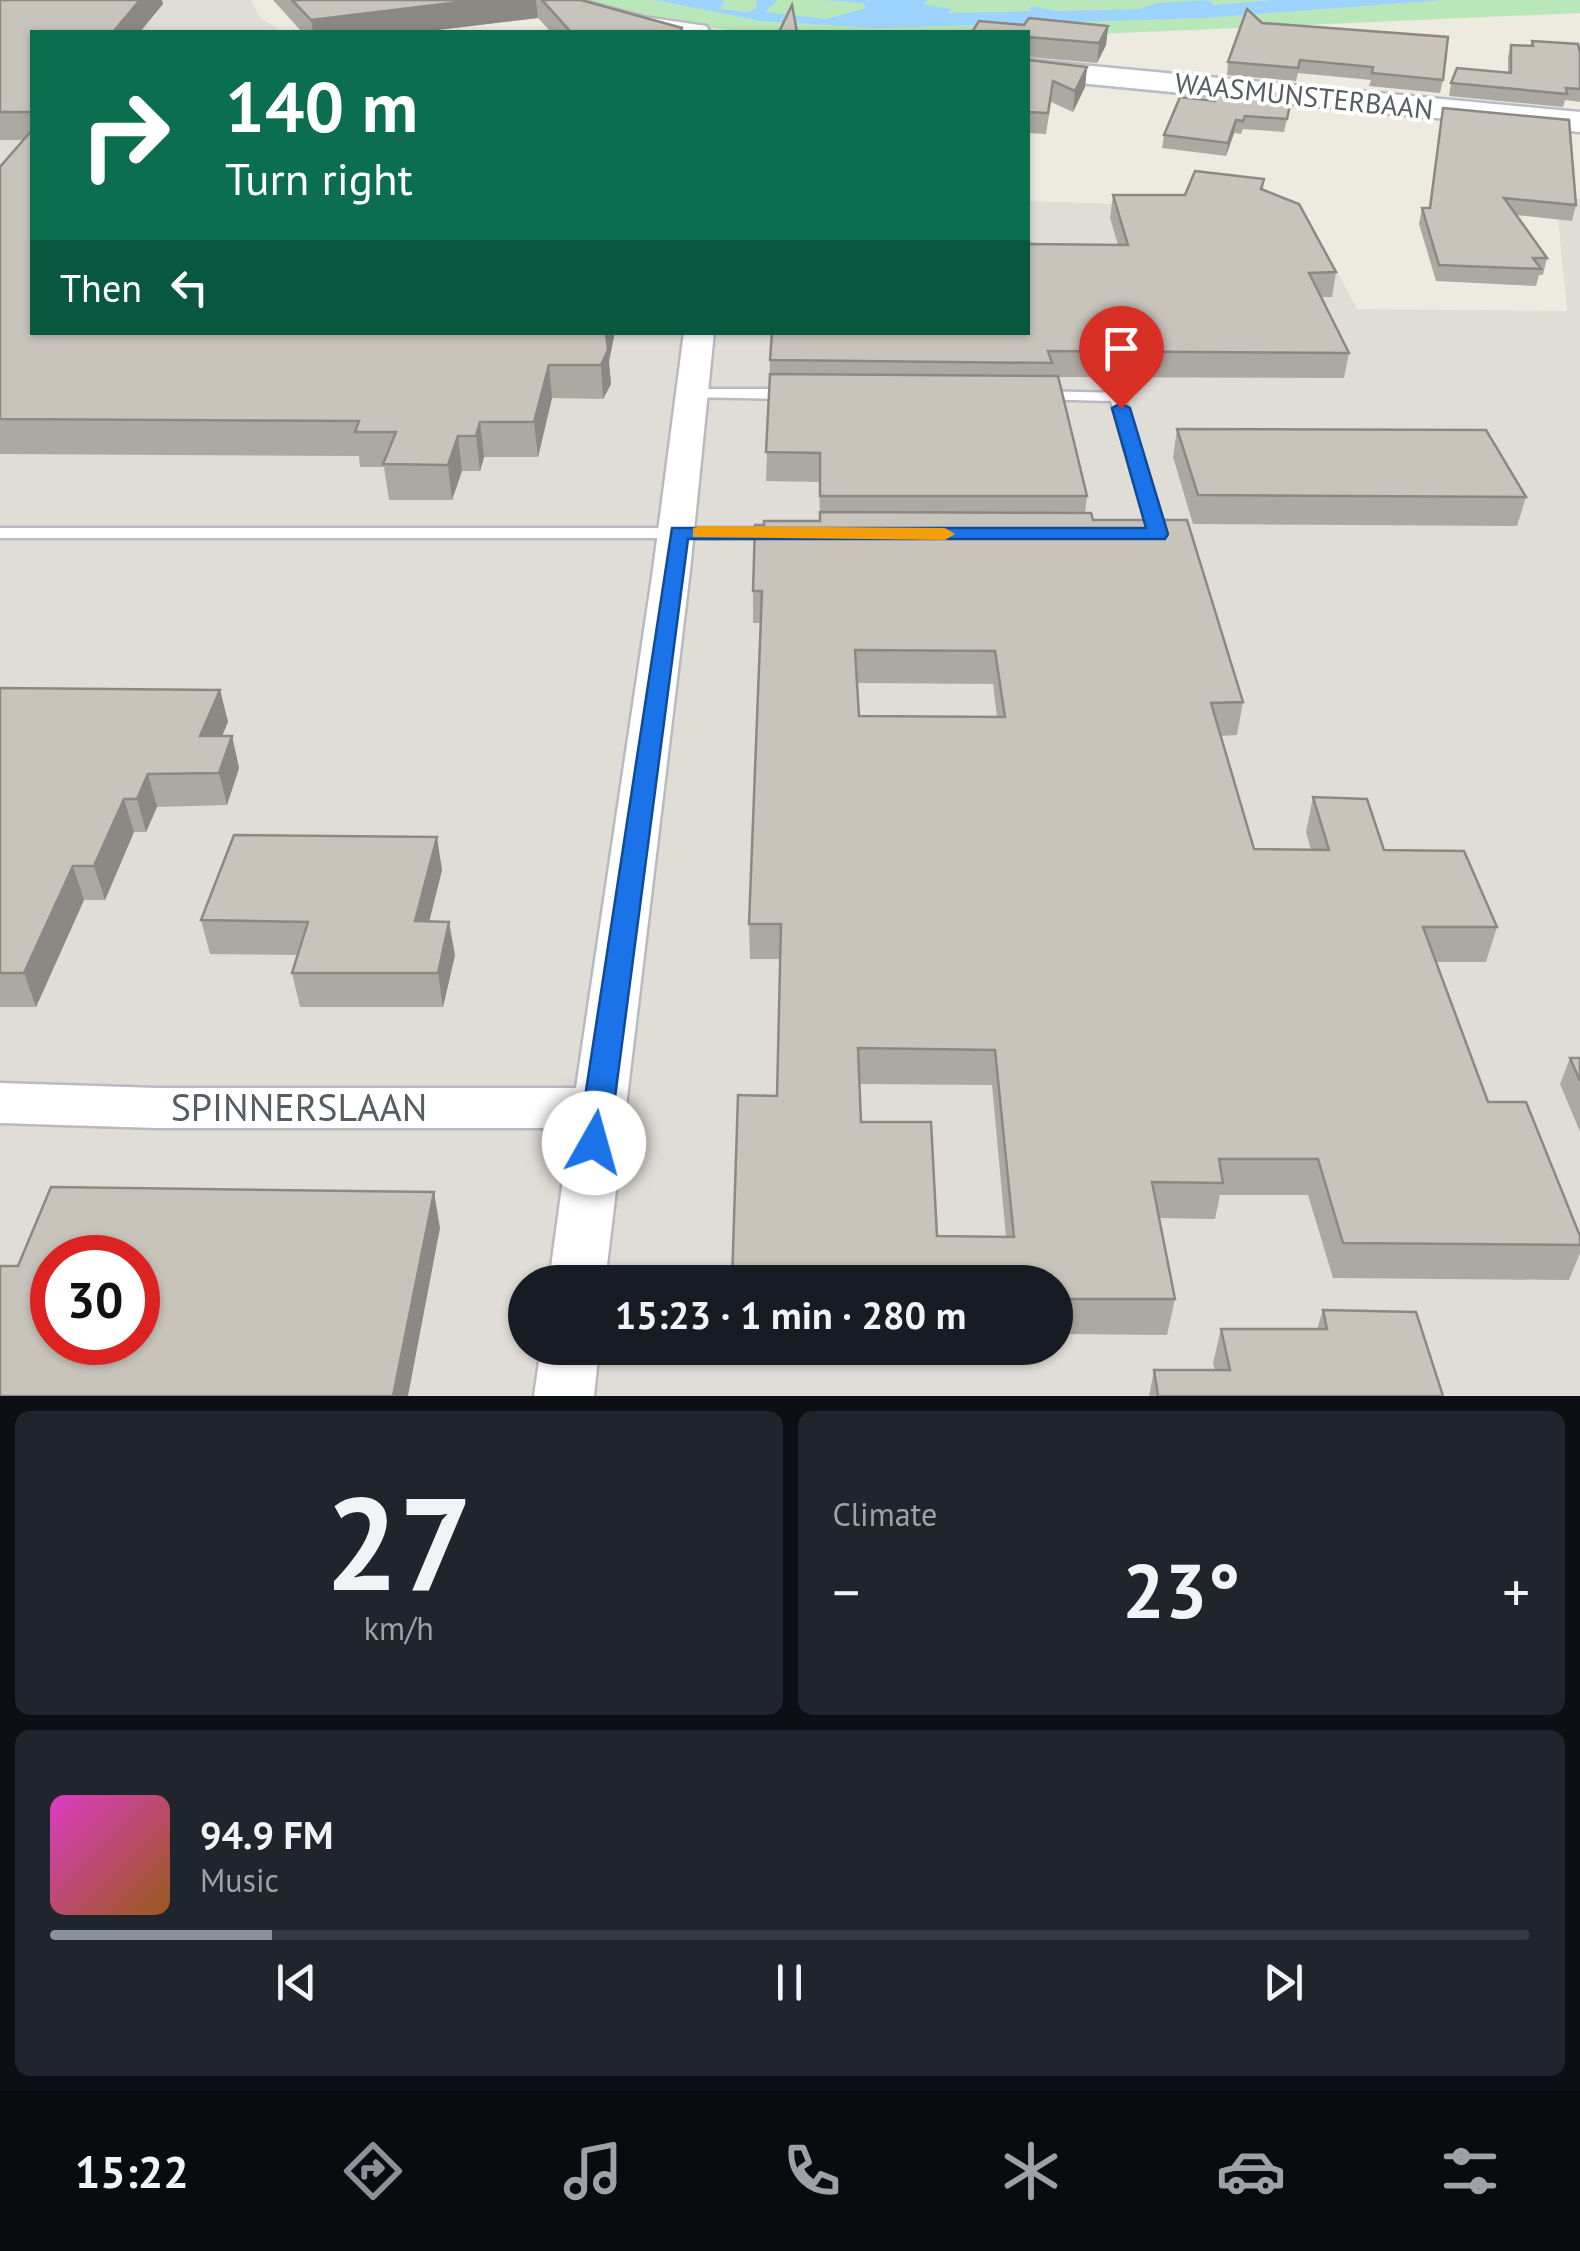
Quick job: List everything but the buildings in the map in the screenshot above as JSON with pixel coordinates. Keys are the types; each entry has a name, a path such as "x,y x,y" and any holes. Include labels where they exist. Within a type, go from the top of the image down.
{"street":[{"path":"549,0 626,21 683,30"},
{"name":"WAASMUNSTERBAAN","path":"1030,68 1580,122"},
{"path":"579,1265 679,532 699,335"},
{"name":"SPINNERSLAAN","path":"0,1103 156,1108 598,1108"},
{"path":"564,1396 568,1365"}],"lane":[{"path":"693,394 808,394"},
{"path":"1021,396 1118,396 1158,534 1138,534"},
{"path":"0,534 799,533"}],"shaded area":[{"path":"0,0 251,0 261,18 278,30 30,30 30,335 1030,335 1030,201 1304,210 1357,309 1567,311 1556,197 1580,199 1580,1396 0,1396"}],"green space":[{"path":"580,0 1580,0 1580,13 1030,37 1030,30 730,30 668,22"}],"water":[{"path":"655,0 725,0 720,9 749,12 757,7 756,0 778,0 765,12 826,19 866,8 863,3 821,0 929,0 923,4 952,9 949,13 1034,11 1029,9 1032,6 1057,11 1140,9 1156,3 1208,0 1213,5 1272,0 1445,0 1204,18 877,28 760,21"}],"slow traffic":[{"path":"700,532 945,534"}],"route":[{"path":"594,1143 679,532 1158,534 1121,408"}]}
